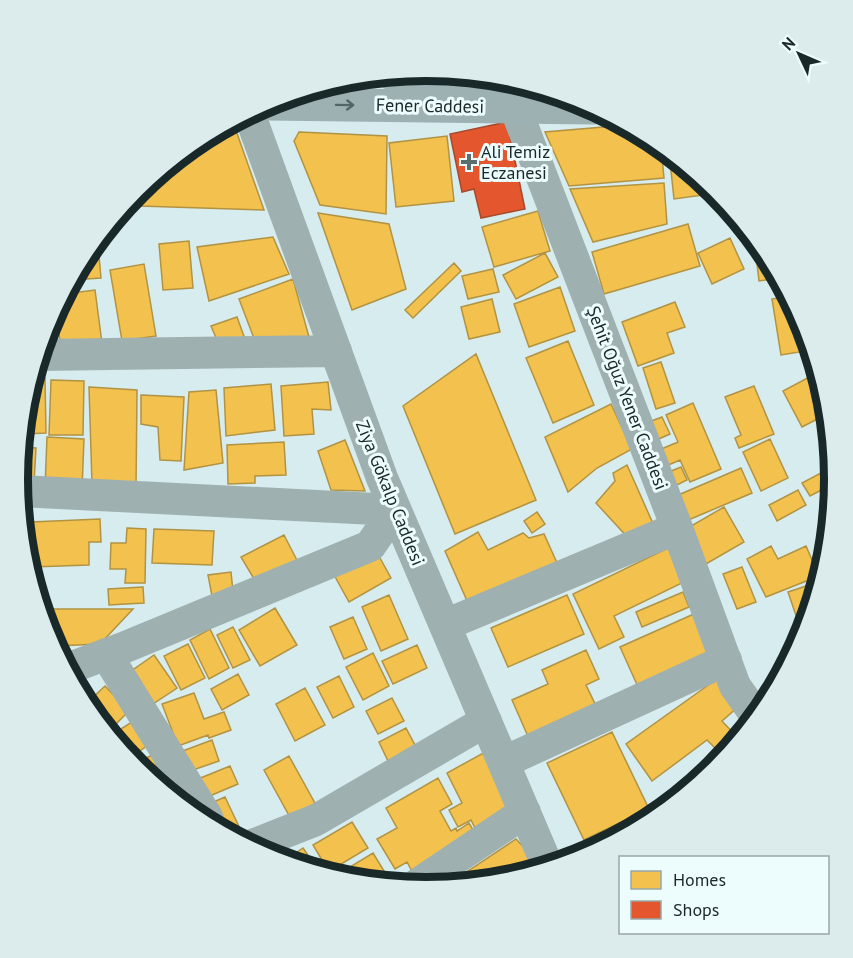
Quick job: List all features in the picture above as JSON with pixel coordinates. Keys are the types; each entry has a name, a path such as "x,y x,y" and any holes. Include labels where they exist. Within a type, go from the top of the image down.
{"main road":[{"name":"Fener Caddesi","path":"293,104 570,108"}],"street":[{"name":"Şehit Oğuz Yener Caddesi","path":"505,89 515,107 677,528 735,686 751,708"},
{"name":"Ziya Gökalp Caddesi","path":"252,121 382,478 545,859"},
{"path":"49,355 336,351"},
{"path":"28,491 395,510"},
{"path":"76,666 370,546 395,510"},
{"path":"445,625 677,528"},
{"path":"106,654 201,807"},
{"path":"504,762 726,660"},
{"path":"262,841 316,820 486,721"},
{"path":"429,877 525,812"}],"building: Homes":[{"path":"611,126 662,158 664,178 569,186 545,132"},
{"path":"236,130 264,210 140,206 145,198 184,163"},
{"path":"299,132 387,136 386,214 320,205 294,141"},
{"path":"447,136 454,201 396,207 389,143"},
{"path":"670,164 705,195 674,199"},
{"path":"664,183 667,224 593,242 570,189"},
{"path":"538,211 550,251 494,267 482,227"},
{"path":"318,213 389,224 406,289 352,310"},
{"path":"688,224 700,266 604,294 592,252"},
{"path":"273,237 289,274 209,301 197,247"},
{"path":"730,238 744,269 712,284 698,253"},
{"path":"189,241 193,288 163,290 159,244"},
{"path":"545,253 558,277 516,299 503,275"},
{"path":"99,254 101,278 82,279"},
{"path":"756,257 771,279 759,281"},
{"path":"454,263 461,271 413,318 405,310"},
{"path":"144,264 156,336 122,341 110,270"},
{"path":"493,269 499,292 468,299 462,276"},
{"path":"293,279 309,337 255,341 239,299"},
{"path":"560,287 575,331 529,347 514,304"},
{"path":"95,290 102,343 61,349 58,329 75,293"},
{"path":"780,298 803,351 781,355 772,299"},
{"path":"492,299 500,332 469,339 461,307"},
{"path":"675,302 685,327 667,333 674,353 638,366 622,322"},
{"path":"237,317 245,339 220,347 211,326"},
{"path":"568,341 594,405 553,423 526,358"},
{"path":"476,354 536,500 455,534 403,406"},
{"path":"661,362 675,403 656,409 643,368"},
{"path":"811,376 820,418 802,427 783,391"},
{"path":"42,378 45,378 46,433 31,434"},
{"path":"51,380 84,381 83,435 49,435"},
{"path":"328,382 331,410 312,409 314,434 284,436 281,386"},
{"path":"271,384 275,430 226,436 224,388"},
{"path":"754,386 774,434 739,448 735,438 741,435 725,397"},
{"path":"89,387 137,390 136,489 92,484"},
{"path":"216,390 223,463 184,470 189,392"},
{"path":"141,395 184,397 181,461 160,460 158,427 141,424"},
{"path":"693,403 721,469 690,482 680,460 666,466 659,450 678,442 666,415"},
{"path":"611,404 632,449 597,468 568,492 545,437"},
{"path":"662,417 670,434 654,441 646,423"},
{"path":"47,437 84,439 82,489 45,488"},
{"path":"770,439 788,478 761,491 743,452"},
{"path":"345,440 365,491 331,490 318,451"},
{"path":"284,442 286,475 255,476 255,483 228,484 227,445"},
{"path":"30,448 36,448 34,483 28,482"},
{"path":"627,465 655,528 631,541 596,503 615,481 613,473"},
{"path":"681,467 687,480 671,488 664,474"},
{"path":"741,468 752,493 686,521 676,496"},
{"path":"824,471 824,489 810,496 802,483"},
{"path":"798,490 806,505 777,521 769,505"},
{"path":"724,507 744,542 706,564 686,529"},
{"path":"537,512 545,524 532,533 524,521"},
{"path":"100,519 101,542 89,542 89,565 38,567 31,522"},
{"path":"127,528 146,529 145,583 125,583 126,569 110,569 111,543 126,543"},
{"path":"154,529 214,531 212,565 152,563"},
{"path":"478,532 488,550 523,533 529,538 544,534 558,565 468,603 445,551"},
{"path":"284,535 300,566 257,584 241,557"},
{"path":"771,546 778,559 806,546 815,566 812,579 766,597 747,559"},
{"path":"668,548 684,582 614,616 624,637 599,649 573,594"},
{"path":"375,549 391,578 349,602 333,573"},
{"path":"742,567 756,602 737,609 723,574"},
{"path":"231,572 233,591 212,596 208,575"},
{"path":"810,585 798,621 788,592"},
{"path":"143,587 144,603 109,605 108,589"},
{"path":"683,592 689,607 642,627 636,612"},
{"path":"389,595 408,639 381,651 362,607"},
{"path":"567,595 584,634 508,667 491,628"},
{"path":"275,608 297,645 260,666 239,630"},
{"path":"51,609 133,609 100,644 66,646"},
{"path":"696,613 715,655 639,689 620,647"},
{"path":"353,617 367,649 344,659 330,627"},
{"path":"233,627 250,660 233,668 217,635"},
{"path":"210,629 229,668 209,679 190,640"},
{"path":"188,644 205,678 181,690 164,656"},
{"path":"417,645 427,668 393,684 382,661"},
{"path":"586,650 599,679 586,685 598,710 530,741 512,700 548,684 542,670"},
{"path":"373,653 389,686 363,700 346,667"},
{"path":"154,655 177,688 150,706 127,674"},
{"path":"238,674 249,695 222,710 211,689"},
{"path":"339,676 354,707 333,718 317,687"},
{"path":"721,676 738,707 722,721 733,732 717,750 707,740 652,781 626,744"},
{"path":"105,686 129,711 115,725 94,697"},
{"path":"305,688 325,725 295,741 276,704"},
{"path":"194,693 204,719 224,712 231,730 209,738 208,735 178,746 162,704"},
{"path":"392,698 404,721 378,734 366,711"},
{"path":"138,718 153,742 138,752 119,730"},
{"path":"406,728 416,747 388,761 379,742"},
{"path":"612,732 649,809 584,840 547,763"},
{"path":"212,740 219,761 187,772 180,752"},
{"path":"487,751 519,810 477,832 471,820 458,827 449,810 462,803 447,773"},
{"path":"153,755 158,770 156,771 144,759"},
{"path":"289,756 316,805 291,819 264,770"},
{"path":"230,766 238,784 205,798 198,779"},
{"path":"438,778 452,804 440,811 451,831 456,828 457,831 469,823 479,840 415,877 407,862 395,869 377,839 397,828 386,808"},
{"path":"225,797 241,832 215,816 209,804"},
{"path":"636,817 603,836 582,846 581,844"},
{"path":"352,822 368,848 337,866 324,863 313,845"},
{"path":"516,839 530,854 532,862 478,874 462,875"},
{"path":"303,848 311,860 299,856 294,854"},
{"path":"373,853 386,875 375,874 347,869"}],"building: Shops":[{"path":"507,122 525,209 481,218 474,189 462,192 450,134"}],"place":[{"name":"Ali Temiz Eczanesi","path":"469,162"}]}
